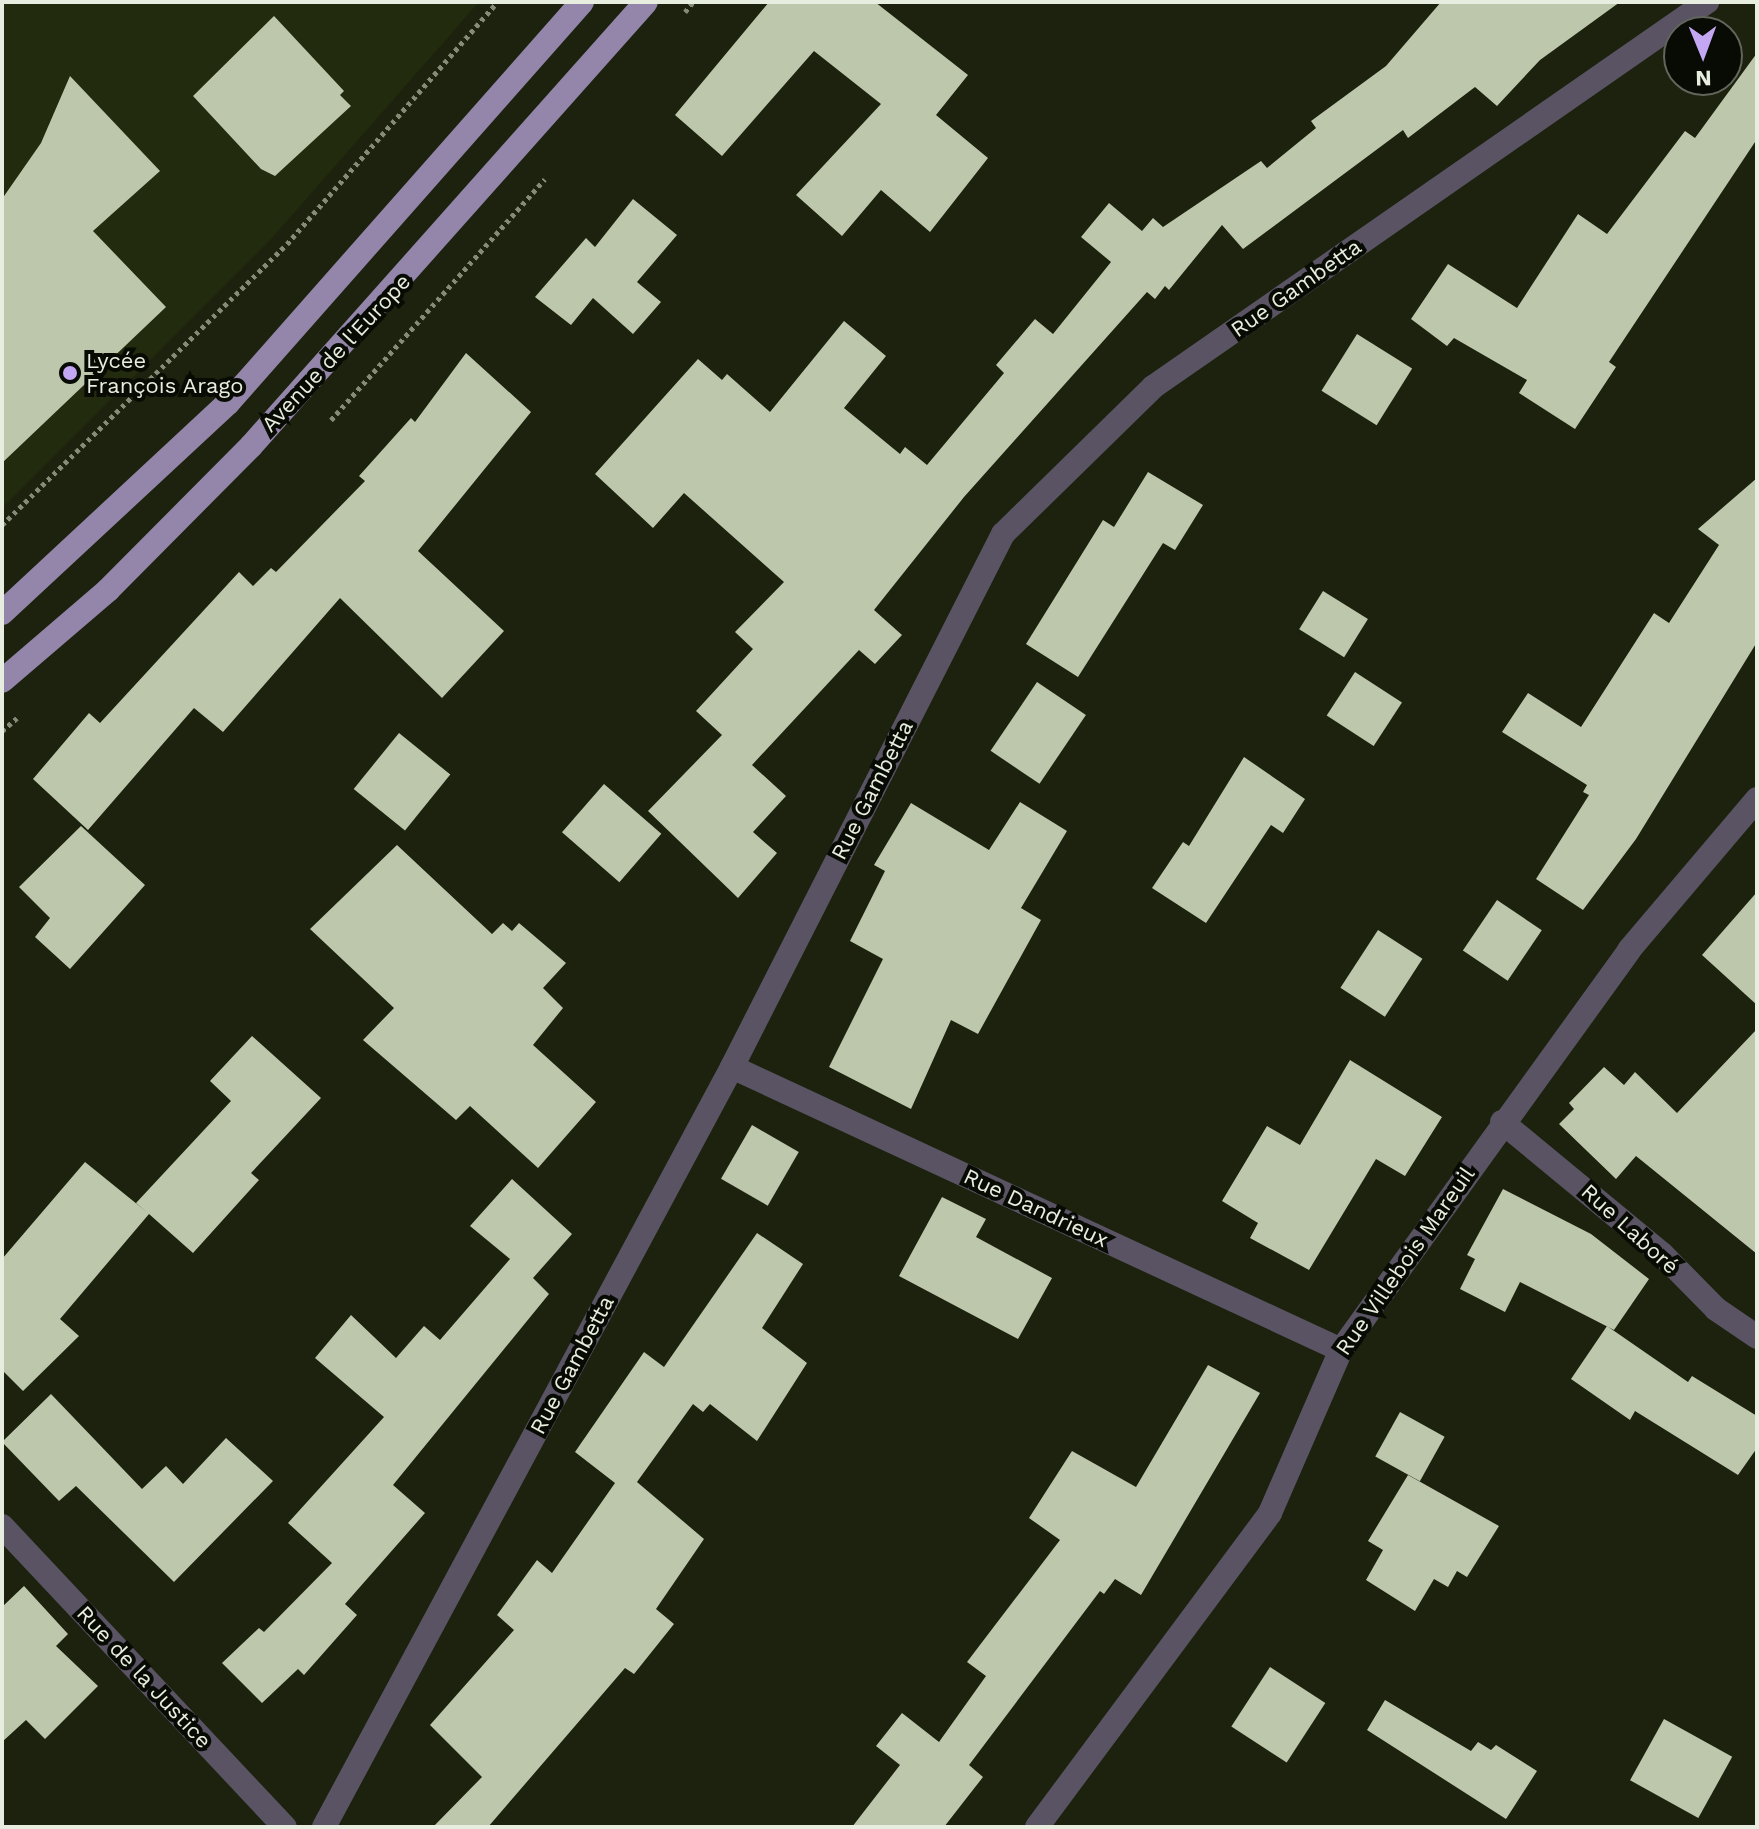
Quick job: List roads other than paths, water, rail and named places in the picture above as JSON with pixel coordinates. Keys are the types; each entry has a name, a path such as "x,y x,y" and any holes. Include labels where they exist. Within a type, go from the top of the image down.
{"main road":[{"name":"Avenue de l'Europe","path":"2,613 228,403 582,2"},
{"name":"Avenue de l'Europe","path":"2,681 108,590 251,446 646,2"}],"street":[{"name":"Rue Gambetta","path":"324,1827 732,1067 1003,534 1153,387 1707,2"},
{"name":"Rue Villebois Mareuil","path":"1037,1827 1270,1513 1341,1350 1502,1122 1629,950 1757,799"},
{"name":"Rue Dandrieux","path":"732,1067 1341,1350"},
{"name":"Rue Laboré","path":"1502,1122 1662,1254 1716,1309 1757,1337"},
{"name":"Rue de la Justice","path":"2,1526 285,1827"}],"place":[{"name":"Lycée François Arago","path":"70,373"}]}
